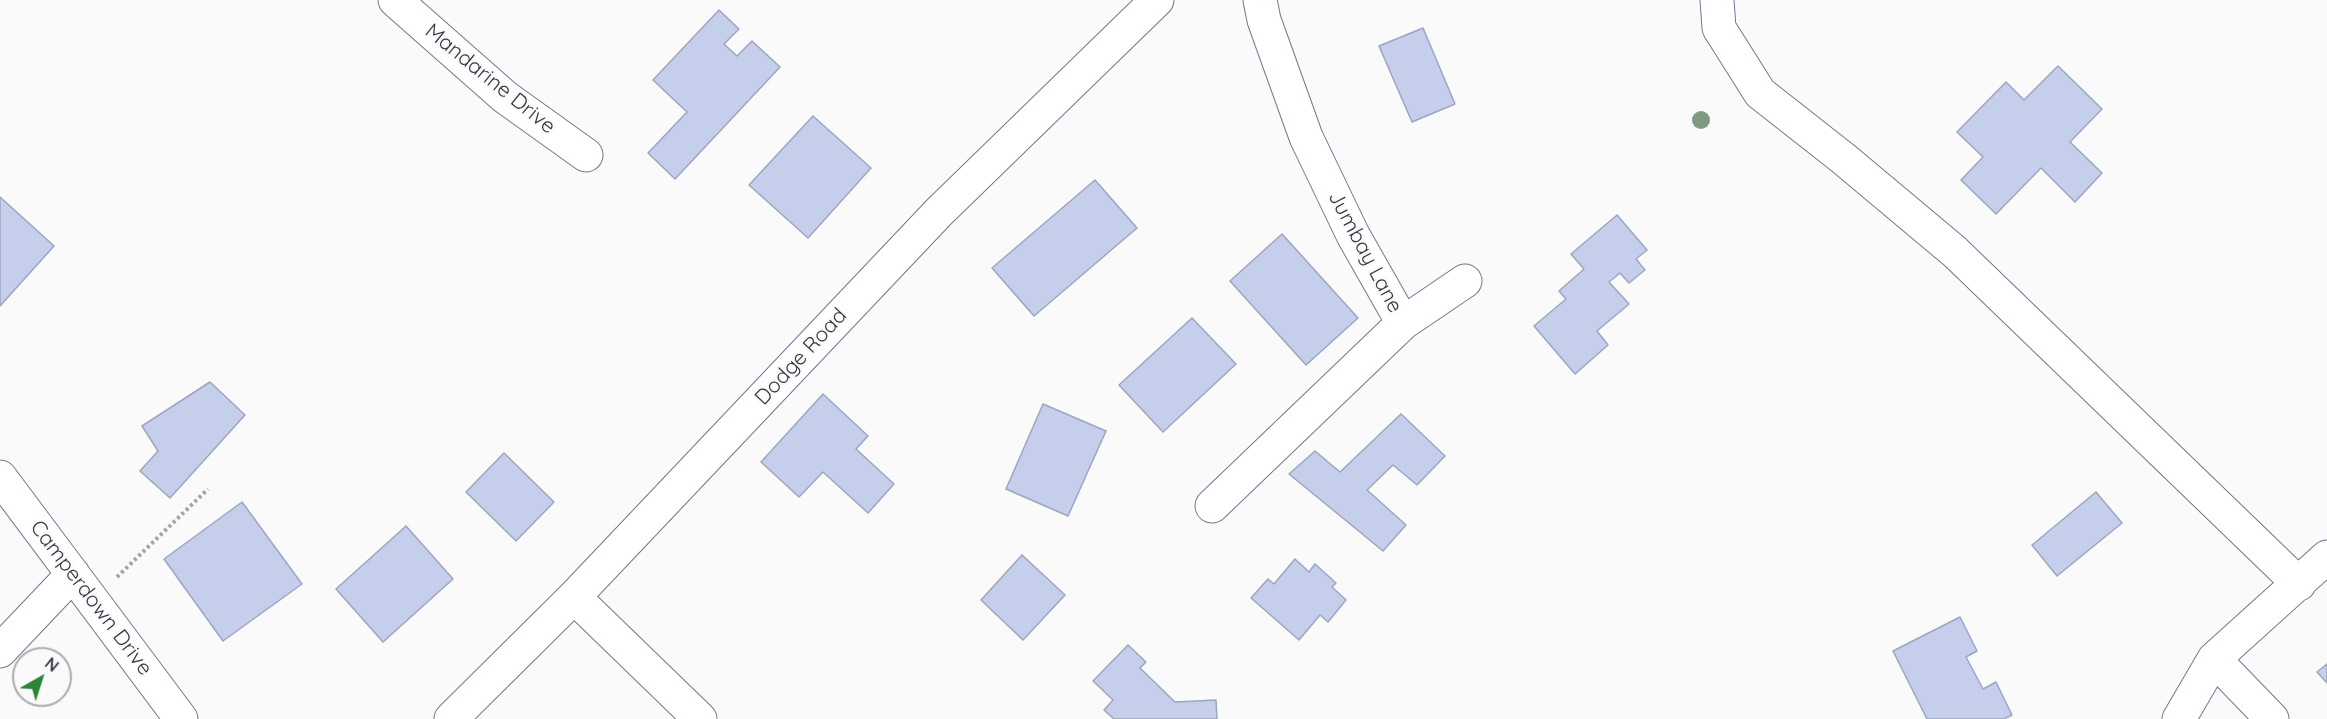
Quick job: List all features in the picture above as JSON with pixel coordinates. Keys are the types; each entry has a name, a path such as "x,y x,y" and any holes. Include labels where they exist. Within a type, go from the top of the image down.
{"street":[{"name":"Mandarine Drive","path":"395,0 505,97 586,155"},
{"name":"Dodge Road","path":"451,719 574,597 939,212 1157,0"},
{"name":"Jumbay Lane","path":"1212,506 1403,323 1353,235 1306,137 1264,20 1260,0"},
{"path":"1717,0 1719,28 1760,93 1844,159 1954,252 2299,584"},
{"path":"1403,323 1465,281"},
{"name":"Camperdown Drive","path":"0,477 181,719"},
{"path":"2179,719 2214,659 2299,584 2327,556"},
{"path":"0,651 73,574"},
{"path":"574,597 700,719"},
{"path":"2214,659 2272,719"}],"path":[{"path":"93,600 208,489"}],"building":[{"path":"719,10 739,29 724,44 737,56 752,41 780,67 675,179 648,153 687,112 653,80"},
{"path":"1423,28 1455,104 1412,122 1379,46"},
{"path":"2058,66 2102,109 2070,142 2102,173 2075,202 2041,168 1996,214 1961,180 1983,157 1957,132 2006,82 2024,100"},
{"path":"813,116 871,168 808,238 749,185"},
{"path":"1095,180 1137,228 1034,316 992,268"},
{"path":"0,197 54,246 0,306"},
{"path":"1617,215 1647,250 1636,259 1645,270 1629,283 1620,273 1609,282 1629,304 1597,331 1608,345 1575,374 1534,326 1566,299 1559,291 1584,269 1571,254"},
{"path":"1282,234 1358,318 1306,365 1230,281"},
{"path":"1192,318 1236,364 1163,432 1119,385"},
{"path":"210,382 245,415 170,498 140,471 158,451 142,426"},
{"path":"823,394 868,436 856,449 894,484 868,513 823,472 799,497 761,462"},
{"path":"1043,404 1106,431 1068,516 1006,489"},
{"path":"1401,414 1445,456 1417,485 1393,465 1367,490 1406,525 1383,551 1289,474 1315,451 1340,472"},
{"path":"504,453 554,502 516,541 466,492"},
{"path":"2096,492 2122,523 2057,576 2032,545"},
{"path":"242,502 302,584 223,641 164,559"},
{"path":"406,526 453,579 383,642 336,589"},
{"path":"1022,555 1065,595 1023,640 981,600"},
{"path":"1295,559 1309,572 1315,564 1336,583 1332,587 1346,600 1328,622 1320,615 1299,640 1251,598 1268,579 1274,584"},
{"path":"1960,617 1977,651 1966,657 1983,689 1996,682 2012,715 2004,719 1927,719 1893,651"},
{"path":"1128,645 1146,662 1140,668 1175,702 1216,700 1217,719 1114,719 1104,710 1113,700 1093,681"},
{"path":"2327,664 2327,683 2317,672"}]}
